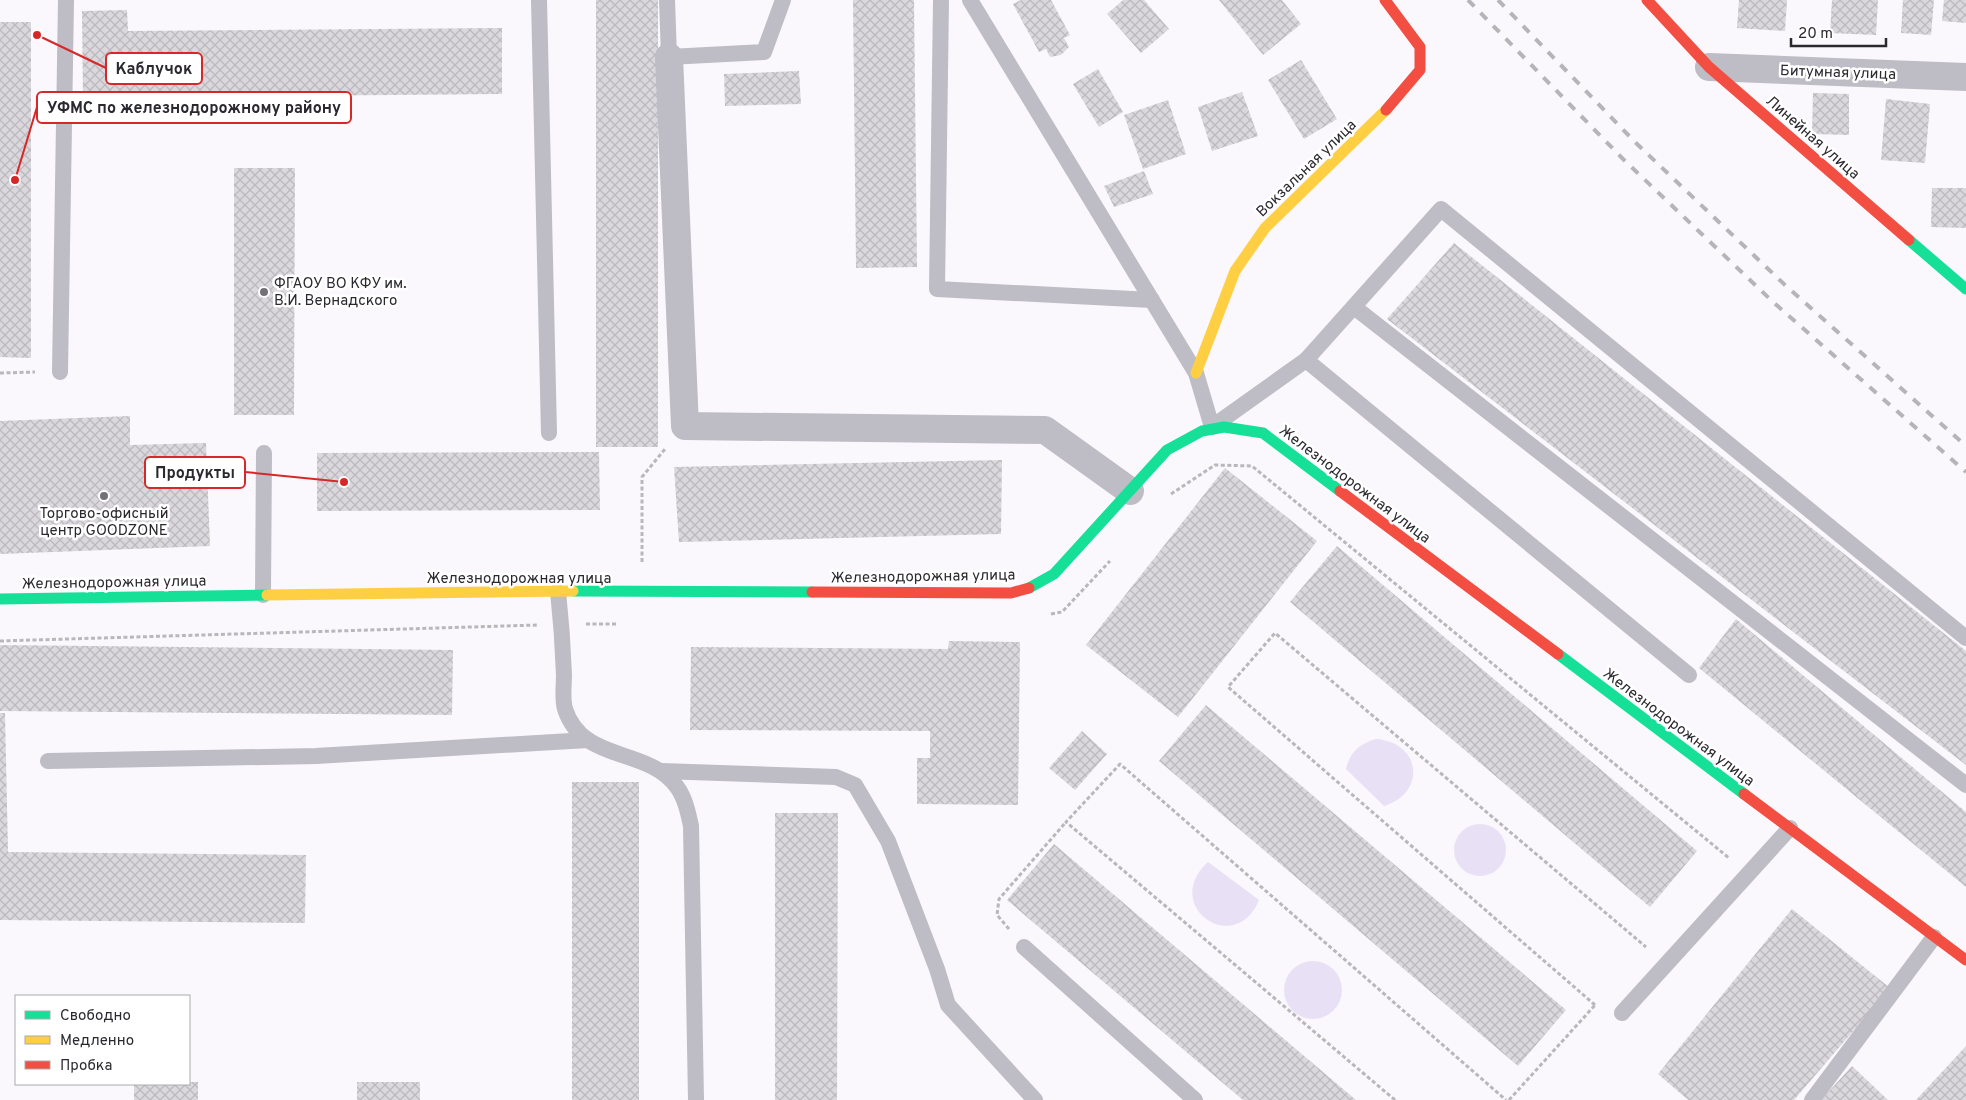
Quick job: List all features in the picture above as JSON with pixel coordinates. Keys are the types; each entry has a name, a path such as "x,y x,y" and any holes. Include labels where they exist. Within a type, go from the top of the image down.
{"street":[{"name":"Вокзальная улица","path":"1196,373 1235,271 1265,228 1381,116 1420,70 1420,47 1385,0"},
{"name":"Линейная улица","path":"1647,0 1710,67 1966,289"},
{"path":"669,57 685,426 1045,430 1130,491"},
{"name":"Битумная улица","path":"1710,67 1966,77"},
{"name":"Железнодорожная улица","path":"0,599 558,591 642,593 1011,593 1034,587 1054,574 1167,450 1188,436 1212,427 1238,426 1263,433 1966,960"}],"lane":[{"path":"60,372 66,0"},
{"path":"540,0 549,433"},
{"path":"667,0 669,57 764,52 783,0"},
{"path":"941,0 937,289 1152,300"},
{"path":"970,0 1196,373 1212,427 1306,360 1441,209 1966,638"},
{"path":"1354,307 1966,785"},
{"path":"1306,360 1689,675"},
{"path":"263,596 264,453"},
{"path":"558,591 562,625 565,708 578,731 598,748 643,761 661,772 676,786 687,805 691,826 696,1100"},
{"path":"48,761 316,756 588,740"},
{"path":"661,772 836,777 855,785 868,804 888,842 937,969 948,1005 1035,1100"},
{"path":"1622,1013 1790,828"},
{"path":"1812,1100 1934,937"},
{"path":"1024,947 1195,1100"}],"path":[{"path":"0,373 60,372"},
{"path":"642,593 642,477 685,426"},
{"path":"1168,495 1215,465 1252,466 1729,858"},
{"path":"1043,615 1062,612 1114,557"},
{"path":"0,641 562,625"},
{"path":"1595,1005 1228,687 1240,673 1275,633 1646,946"},
{"path":"1024,947 997,915 999,899 1066,822 1120,764 1506,1100"},
{"path":"1066,822 1396,1100"}],"shaded area":[{"path":"1376,739 1391,742 1402,749 1410,758 1413,769 1412,780 1407,790 1398,800 1384,806 1346,769 1353,753 1360,746"},
{"path":"1480,824 1490,826 1498,832 1504,840 1506,850 1504,860 1498,868 1490,874 1480,876 1470,874 1462,868 1456,860 1454,850 1456,840 1462,832 1470,826"},
{"path":"1208,862 1259,900 1248,917 1234,925 1220,925 1206,919 1197,909 1192,895 1195,879"},
{"path":"1313,961 1329,966 1337,974 1342,990 1337,1006 1329,1014 1313,1019 1297,1014 1289,1006 1284,990 1289,974 1297,966"}],"building":[{"path":"596,0 658,0 658,447 596,447"},
{"path":"853,0 914,0 917,267 856,268"},
{"path":"1021,0 1051,0 1070,35 1064,38 1069,47 1061,55 1050,57 1046,49 1039,52 1013,4"},
{"path":"1123,0 1144,0 1169,29 1141,53 1107,14"},
{"path":"1219,0 1282,0 1301,24 1263,55"},
{"path":"1739,0 1787,0 1785,31 1737,28"},
{"path":"1832,0 1878,0 1876,35 1830,33"},
{"path":"1903,0 1934,0 1931,35 1901,33"},
{"path":"1944,0 1966,0 1966,23 1942,21"},
{"path":"127,10 128,31 502,28 502,94 83,98 82,11"},
{"path":"0,22 31,22 31,358 0,357"},
{"path":"1301,60 1337,119 1304,139 1268,80"},
{"path":"1098,69 1123,112 1099,127 1073,84"},
{"path":"799,71 801,104 725,106 724,74"},
{"path":"1242,92 1258,136 1212,151 1198,107"},
{"path":"1813,93 1849,94 1849,135 1812,134"},
{"path":"1886,99 1930,104 1925,163 1881,160"},
{"path":"1168,100 1186,154 1143,169 1124,115"},
{"name":"ФГАОУ ВО КФУ им. В.И. Вернадского","path":"234,168 295,168 294,415 234,415"},
{"path":"1144,171 1153,194 1114,207 1104,186"},
{"path":"1932,188 1966,188 1966,228 1931,227"},
{"path":"1454,243 1966,651 1966,765 1387,319"},
{"name":"Торгово-офисный центр GOODZONE","path":"130,416 130,445 206,443 210,546 0,554 0,421"},
{"path":"599,452 600,510 317,511 317,453"},
{"path":"1002,460 1001,534 679,542 674,467"},
{"path":"1225,468 1317,541 1178,717 1086,645"},
{"path":"1337,546 1697,851 1650,907 1290,602"},
{"path":"1736,619 1966,812 1966,887 1699,668"},
{"path":"949,641 1020,642 1018,805 917,804 917,758 930,758 930,731 690,730 691,647 948,649"},
{"path":"0,645 453,650 452,715 0,711"},
{"path":"1206,705 1566,1010 1518,1066 1159,761"},
{"path":"0,713 5,713 8,852 306,855 305,923 0,920"},
{"path":"1082,731 1107,754 1075,790 1049,768"},
{"path":"572,782 639,782 639,1100 572,1100"},
{"path":"775,813 838,813 837,1100 775,1100"},
{"path":"1054,844 1356,1100 1243,1100 1007,900"},
{"path":"1792,909 1890,988 1794,1100 1688,1100 1658,1074"},
{"path":"1966,1046 1966,1100 1916,1100"},
{"path":"1852,1066 1888,1100 1821,1100"},
{"path":"190,1082 198,1082 198,1100 134,1100 134,1085 190,1085"},
{"path":"357,1082 420,1082 420,1100 357,1100"}],"railway":[{"path":"1468,0 1623,159 1772,301 1966,472"},
{"path":"1498,0 1636,143 1785,285 1966,446"}],"traffic: fast":[{"path":"1909,240 1966,289"},
{"path":"1029,588 1054,574 1167,450 1202,431 1224,427 1263,433 1340,491"},
{"path":"573,591 812,592"},
{"path":"0,599 267,595"},
{"path":"1558,654 1744,794"}],"traffic: slow":[{"path":"1196,373 1235,271 1265,228 1386,110"},
{"path":"267,595 573,591"}],"traffic: jam":[{"path":"1385,0 1420,47 1420,70 1386,110"},
{"path":"1647,0 1709,67 1909,240"},
{"path":"1340,491 1558,654"},
{"path":"812,592 1011,593 1029,588"},
{"path":"1744,794 1966,960"}],"place":[{"name":"Каблучок","path":"37,35"},
{"name":"УФМС по железнодорожному району","path":"15,180"},
{"name":"ФГАОУ ВО КФУ им. В.И. Вернадского","path":"264,292"},
{"name":"Продукты","path":"344,482"},
{"name":"Торгово-офисный центр GOODZONE","path":"104,496"}]}
